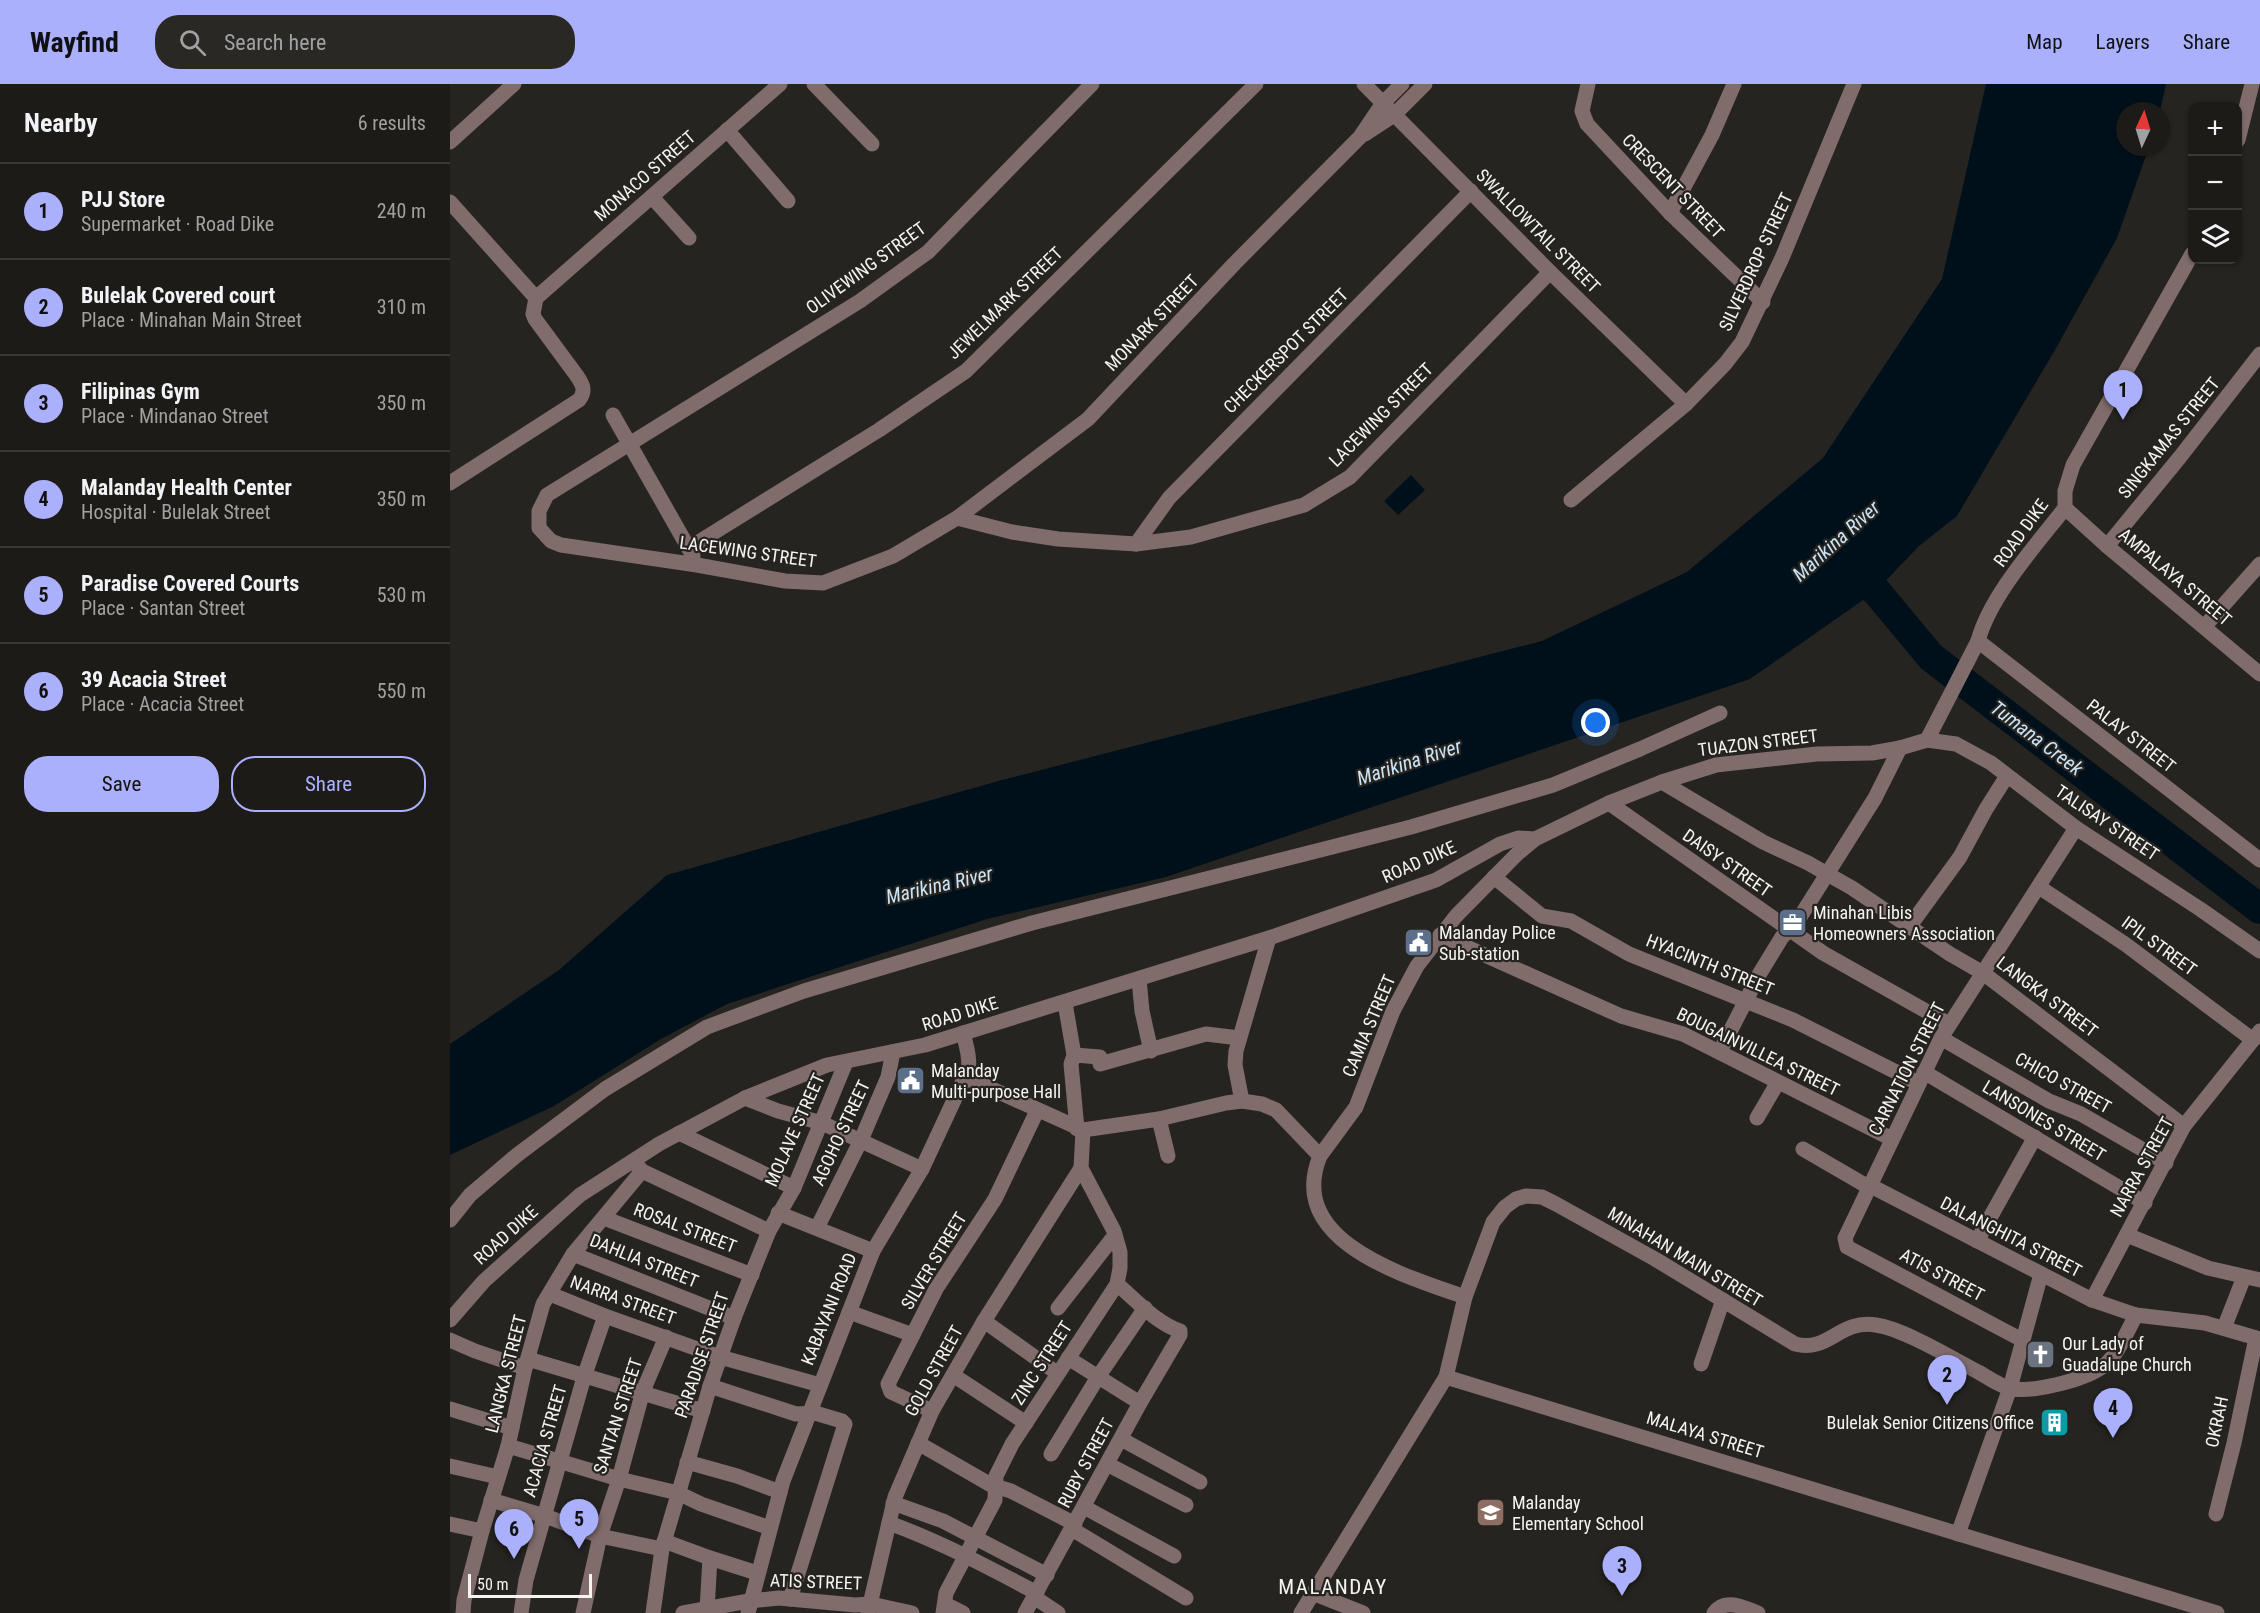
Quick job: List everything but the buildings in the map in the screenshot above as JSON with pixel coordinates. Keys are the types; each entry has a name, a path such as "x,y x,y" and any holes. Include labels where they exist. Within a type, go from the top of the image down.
{"street":[{"path":"450,142 514,84"},
{"name":"MONACO STREET","path":"536,298 780,84"},
{"path":"814,84 872,144"},
{"name":"OLIVEWING STREET","path":"631,444 860,301 928,252 1092,84"},
{"name":"JEWELMARK STREET","path":"689,548 879,430 966,371 1256,84"},
{"name":"SWALLOWTAIL STREET","path":"1364,84 1550,272 1686,404"},
{"name":"MONARK STREET","path":"957,518 1088,418 1234,264 1360,137 1383,102 1402,84"},
{"name":"MONARK STREET","path":"1360,137 1394,115 1425,84"},
{"name":"CRESCENT STREET","path":"1588,84 1582,111 1587,124 1670,213 1762,303"},
{"path":"1670,213 1712,135 1734,84"},
{"name":"SILVERDROP STREET","path":"1571,500 1686,404 1731,357 1742,342 1762,303 1854,84"},
{"path":"2242,124 2252,84"},
{"path":"727,130 788,201"},
{"name":"CHECKERSPOT STREET","path":"1136,544 1169,498 1471,190"},
{"path":"652,197 689,238"},
{"path":"450,202 536,298 533,314 535,319 583,386 583,394 579,400 450,483"},
{"name":"ROAD DIKE","path":"1927,740 1978,641 1990,611 2023,562 2065,508 2065,491 2073,465 2188,263"},
{"name":"LACEWING STREET","path":"631,444 547,495 539,512 539,528 551,541 785,581 823,583 893,556 957,518 1012,532 1058,539 1136,544 1191,537 1304,505 1350,477 1550,272"},
{"name":"SINGKAMAS STREET","path":"2107,546 2260,354"},
{"path":"614,415 697,565"},
{"name":"AMPALAYA STREET","path":"2065,508 2260,674"},
{"path":"2204,627 2260,564"},
{"name":"PALAY STREET","path":"1978,641 2260,860"},
{"path":"450,1220 470,1195 526,1148 605,1089 707,1027 804,991 1032,923 1411,827 1553,785 1720,713"},
{"name":"TUAZON STREET","path":"1535,839 1609,803 1695,770 1725,764 1817,754 1872,753 1927,740"},
{"name":"TALISAY STREET","path":"1927,740 1956,744 1991,763 2076,828 2260,951"},
{"path":"1720,1051 1771,955 1782,937 1795,925 1875,798 1900,748"},
{"path":"1910,927 1960,857 2007,776"},
{"name":"LANGKA STREET","path":"1662,782 1763,842 1827,874 1983,973 2184,1126"},
{"name":"DAISY STREET","path":"1609,803 1789,931 1889,992 1949,1024"},
{"name":"CARNATION STREET","path":"1845,1244 1845,1238 1941,1038 2076,828"},
{"name":"ROAD DIKE","path":"450,1320 484,1281 580,1195 637,1166 679,1133 745,1098 827,1065 925,1045 1269,938 1427,884 1500,844 1518,838 1535,839"},
{"name":"CAMIA STREET","path":"1320,1156 1356,1107 1399,996 1417,966 1440,935 1494,877 1535,839"},
{"name":"HYACINTH STREET","path":"1494,877 1542,916 1571,921 1629,954 1747,1000 1921,1077"},
{"name":"IPIL STREET","path":"2039,887 2257,1035"},
{"name":"BOUGAINVILLEA STREET","path":"1440,935 1620,1016 1683,1034 1892,1139"},
{"path":"1242,1101 1235,1065 1239,1038 1269,938"},
{"path":"1139,979 1142,1011 1151,1051"},
{"path":"1065,1003 1074,1055 1071,1064 1080,1129 1080,1168"},
{"name":"KABAYANI ROAD","path":"748,1607 780,1492 873,1251 922,1169 962,1083 966,1080 969,1054 963,1033"},
{"path":"1074,1055 1100,1057 1100,1064 1206,1034 1239,1038"},
{"name":"NARRA STREET","path":"2092,1300 2184,1126 2257,1035"},
{"name":"CHICO STREET","path":"1941,1038 2049,1101 2081,1114 2166,1163"},
{"name":"AGOHO STREET","path":"817,1228 861,1140 888,1077 893,1052"},
{"name":"MOLAVE STREET","path":"778,1213 794,1188 846,1062"},
{"name":"LANSONES STREET","path":"1921,1077 2035,1137 2145,1203"},
{"path":"966,1080 972,1080 1080,1129 1159,1119 1242,1101 1262,1104 1276,1110 1320,1156 1315,1173 1316,1199 1323,1215 1340,1239 1356,1251 1401,1273 1465,1297"},
{"path":"1757,1118 1778,1082"},
{"path":"745,1098 777,1111 822,1123 922,1169"},
{"name":"SILVER STREET","path":"932,1411 891,1392 888,1388 936,1288 995,1199 1037,1111"},
{"path":"1159,1119 1168,1156"},
{"path":"679,1133 794,1188"},
{"path":"1977,1241 2035,1137"},
{"name":"DALANGHITA STREET","path":"1803,1149 1865,1185 1871,1186 2092,1300 2136,1316 2191,1320 2258,1338"},
{"path":"637,1166 769,1231"},
{"name":"LANGKA STREET","path":"459,1603 508,1446 526,1364 543,1304 573,1254 604,1218 637,1166"},
{"name":"ZINC STREET","path":"944,1609 946,1593 995,1500 996,1476 1012,1444 1117,1284 1120,1252 1115,1235 1080,1168"},
{"name":"GOLD STREET","path":"870,1609 893,1503 932,1411 984,1322 1080,1168"},
{"name":"MINAHAN MAIN STREET","path":"1446,1377 1465,1297 1493,1222 1505,1207 1516,1199 1531,1196 1542,1197 1556,1204 1723,1300 1786,1341 1803,1346 1826,1342 1840,1331 1855,1324 1883,1326 2010,1389"},
{"path":"778,1213 873,1251"},
{"name":"PARADISE STREET","path":"653,1613 663,1545 710,1386 734,1318 778,1213"},
{"name":"ROSAL STREET","path":"604,1218 752,1275"},
{"path":"1058,1308 1115,1235"},
{"path":"2127,1235 2208,1268 2260,1280"},
{"name":"ATIS STREET","path":"1845,1244 2022,1340"},
{"name":"DAHLIA STREET","path":"573,1254 734,1318"},
{"path":"1958,1534 2010,1389 2041,1275"},
{"path":"2224,1328 2244,1277"},
{"path":"1051,1454 1098,1377 1145,1308 1117,1284"},
{"name":"NARRA STREET","path":"550,1294 720,1357 820,1385"},
{"path":"1701,1364 1723,1300"},
{"name":"RUBY STREET","path":"1025,1613 1181,1332 1163,1323 1145,1308"},
{"path":"849,1312 913,1335"},
{"name":"ACACIA STREET","path":"521,1613 526,1580 584,1377 605,1316"},
{"path":"2010,1389 2047,1387 2082,1378 2099,1370 2107,1364 2120,1347 2136,1316"},
{"path":"984,1322 1057,1373"},
{"name":"SANTAN STREET","path":"584,1613 600,1536 619,1479 643,1391 666,1336"},
{"name":"OKRAH","path":"2216,1514 2235,1443 2258,1338"},
{"path":"450,1340 475,1352 643,1391 703,1410"},
{"path":"1068,1358 1140,1403"},
{"path":"953,1375 1026,1423"},
{"path":"1301,1613 1446,1377"},
{"name":"MALAYA STREET","path":"1446,1377 2217,1613"},
{"path":"710,1386 796,1414 815,1413 842,1421 845,1428 790,1599"},
{"path":"450,1409 512,1428"},
{"path":"1121,1439 1200,1482"},
{"path":"918,1443 971,1474 1011,1491 1186,1598"},
{"path":"508,1446 619,1479 678,1492 701,1504 770,1528"},
{"path":"687,1462 737,1476 780,1492"},
{"path":"1107,1464 1186,1504"},
{"path":"450,1466 498,1477"},
{"path":"491,1500 600,1536 663,1545 757,1572"},
{"path":"893,1503 943,1521 1047,1575"},
{"path":"1084,1507 1174,1556"},
{"path":"889,1522 966,1555 1035,1595 1058,1613"},
{"path":"450,1524 482,1531"},
{"path":"707,1610 710,1558"},
{"path":"1315,1593 1363,1613"},
{"name":"ATIS STREET","path":"683,1613 748,1607 790,1599 812,1607 855,1605 870,1609 912,1613"},
{"path":"1714,1613 1721,1606 1731,1604 1758,1613"},
{"path":"944,1609 963,1613"}],"water":[{"name":"Marikina River","path":"1986,84 2166,84 2162,102 2116,102 2116,156 2146,156 2117,238 2055,350 1957,516 1919,546 1876,591 1750,679 1166,877 987,919 727,1004 661,1039 554,1106 450,1155 450,1044 559,970 667,875 1002,780 1542,641 1687,572 1823,458 1942,279"},
{"path":"1411,475 1425,490 1398,515 1384,501"}],"waterway":[{"name":"Tumana Creek","path":"1845,566 1876,591 1931,657 2260,909"}],"place":[{"name":"PJJ Store","path":"2123,420"},
{"name":"Minahan Libis Homeowners Association","path":"1792,923"},
{"name":"Malanday Police Sub-station","path":"1418,943"},
{"name":"Malanday Multi-purpose Hall","path":"910,1081"},
{"name":"Our Lady of Guadalupe Church","path":"2041,1354"},
{"name":"Bulelak Covered court","path":"1947,1405"},
{"name":"Bulelak Senior Citizens Office","path":"2055,1423"},
{"name":"Malanday Health Center","path":"2113,1438"},
{"name":"Malanday Elementary School","path":"1491,1513"},
{"name":"Paradise Covered Courts","path":"579,1549"},
{"name":"39 Acacia Street","path":"514,1559"},
{"name":"Filipinas Gym","path":"1622,1596"}],"district":[{"name":"MALANDAY","path":"1333,1587"}]}
